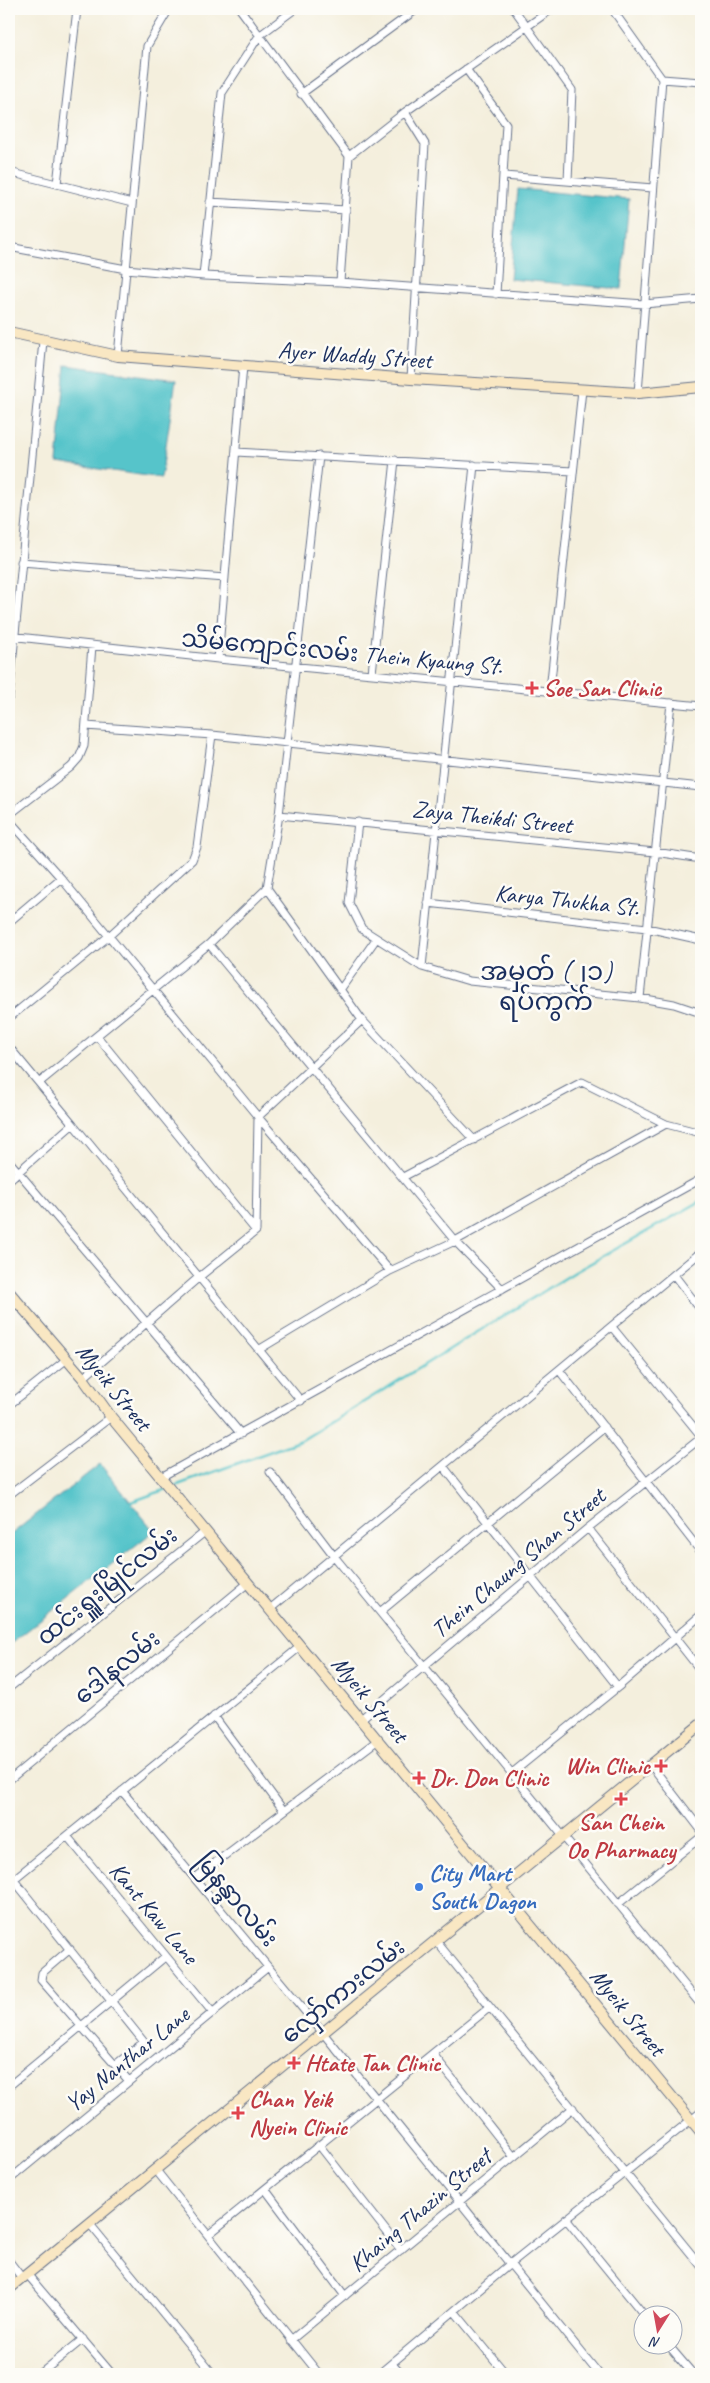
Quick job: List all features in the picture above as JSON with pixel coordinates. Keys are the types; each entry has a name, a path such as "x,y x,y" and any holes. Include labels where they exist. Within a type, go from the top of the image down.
{"street":[{"path":"57,184 77,9"},
{"path":"118,356 147,46 169,9"},
{"path":"240,9 349,156 340,282"},
{"path":"202,276 222,93 259,36 295,9"},
{"path":"302,94 417,9"},
{"path":"514,9 572,90 568,181"},
{"path":"349,156 405,112 552,9"},
{"path":"612,9 662,79 638,393"},
{"path":"466,70 506,124 496,294"},
{"path":"662,79 701,82"},
{"path":"405,112 425,144 412,379"},
{"path":"9,172 132,203"},
{"path":"504,176 653,188"},
{"path":"210,202 346,210"},
{"path":"9,247 126,269 202,276 340,282 644,304 701,299"},
{"name":"Ayer Waddy Street","path":"9,332 118,356 243,366 638,393 701,387"},
{"path":"9,697 11,636 21,562 43,341"},
{"path":"218,659 243,366"},
{"path":"550,690 582,390"},
{"path":"236,452 573,471"},
{"path":"40,1082 209,944 267,888 279,815 319,456"},
{"path":"372,673 395,460"},
{"path":"422,967 474,465"},
{"path":"21,562 226,578"},
{"name":"သိမ်ကျောင်းလမ်း Thein Kyaung St.","path":"11,636 218,659 701,706"},
{"path":"9,815 71,767 79,758 84,746 92,646"},
{"path":"640,998 671,704"},
{"path":"86,726 212,735 701,788"},
{"path":"9,1018 109,936 192,860 197,847 212,735"},
{"name":"Zaya Theikdi Street","path":"279,815 655,852 701,859"},
{"path":"9,820 61,878 258,1117 390,1271"},
{"path":"358,822 349,902 362,929 422,967 469,982 640,998 674,1004 701,1013"},
{"path":"9,922 61,878"},
{"path":"267,888 362,1020 474,1140"},
{"name":"Karya Thukha St.","path":"428,904 648,928 701,940"},
{"path":"340,990 376,939"},
{"path":"209,944 455,1241 502,1289"},
{"path":"83,1378 146,1322 256,1231 258,1117 362,1020"},
{"path":"97,1036 256,1231"},
{"path":"9,1047 40,1082 198,1278 260,1349 301,1401"},
{"path":"403,1177 582,1082 666,1124 701,1133"},
{"path":"9,1180 73,1124"},
{"path":"260,1349 390,1271 455,1241 666,1124"},
{"path":"9,1161 240,1434"},
{"path":"161,1477 701,1179"},
{"path":"270,1609 701,1252"},
{"path":"674,1275 701,1310"},
{"name":"Myeik Street","path":"9,1292 83,1378 111,1416 701,2132"},
{"path":"9,1309 18,1303"},
{"path":"612,1326 701,1437"},
{"path":"9,1405 67,1359"},
{"path":"559,1370 701,1552"},
{"path":"9,1495 111,1416"},
{"path":"380,1612 604,1427"},
{"name":"Thein Chaung Shan Street","path":"361,1719 588,1528 701,1437"},
{"path":"443,1466 618,1687"},
{"path":"270,1472 334,1556 701,2004"},
{"path":"588,1528 701,1671"},
{"name":"ထင်းရှူးမြိုင်လမ်း","path":"9,1688 206,1531"},
{"name":"ဒေါနလမ်း","path":"9,1780 248,1583"},
{"path":"511,1774 618,1687 701,1615"},
{"path":"115,2065 144,2042 70,1949 11,1881 301,1646"},
{"path":"214,1716 284,1811"},
{"name":"လှော်ကားလမ်း","path":"9,2289 701,1724"},
{"path":"195,1878 378,1740"},
{"path":"651,1765 701,1830"},
{"name":"မြနန္ဒာလမ်း","path":"122,1791 323,2033 599,2374"},
{"name":"Kant Kaw Lane","path":"66,1836 212,2013"},
{"path":"618,1904 701,1836"},
{"path":"436,1941 573,2108 623,2173 701,2266"},
{"path":"70,1949 42,1973 42,1980 129,2081"},
{"path":"9,2086 166,1956"},
{"name":"Yay Nanthar Lane","path":"9,2180 268,1967"},
{"path":"208,2235 490,2007"},
{"path":"433,2054 514,2157"},
{"name":"Khaing Thazin Street","path":"292,2340 573,2108"},
{"path":"379,2374 510,2264 701,2112"},
{"path":"319,2145 401,2250"},
{"path":"155,2169 319,2374"},
{"path":"265,2189 345,2296"},
{"path":"566,2219 637,2306"},
{"path":"89,2223 213,2374"},
{"path":"9,2262 83,2339 112,2374"},
{"path":"455,2312 506,2374"},
{"path":"40,2374 83,2339"},
{"path":"678,2356 693,2374"},
{"path":"392,2363 402,2374"}],"water":[{"path":"518,189 629,199 621,289 510,279"},
{"path":"66,365 176,380 161,478 57,463"},
{"path":"100,1464 154,1531 9,1645 9,1536"}],"waterway":[{"path":"172,1487 302,1440 575,1272 701,1201"},
{"path":"131,1502 167,1489"}],"place":[{"name":"Soe San Clinic","path":"532,688"},
{"name":"Win Clinic","path":"661,1766"},
{"name":"Dr. Don Clinic","path":"419,1778"},
{"name":"San Chein Oo Pharmacy","path":"621,1799"},
{"name":"City Mart South Dagon","path":"419,1887"},
{"name":"Htate Tan Clinic","path":"294,2063"},
{"name":"Chan Yeik Nyein Clinic","path":"238,2113"}],"district":[{"name":"အမှတ် (၂၁) ရပ်ကွက်","path":"546,986"}]}
